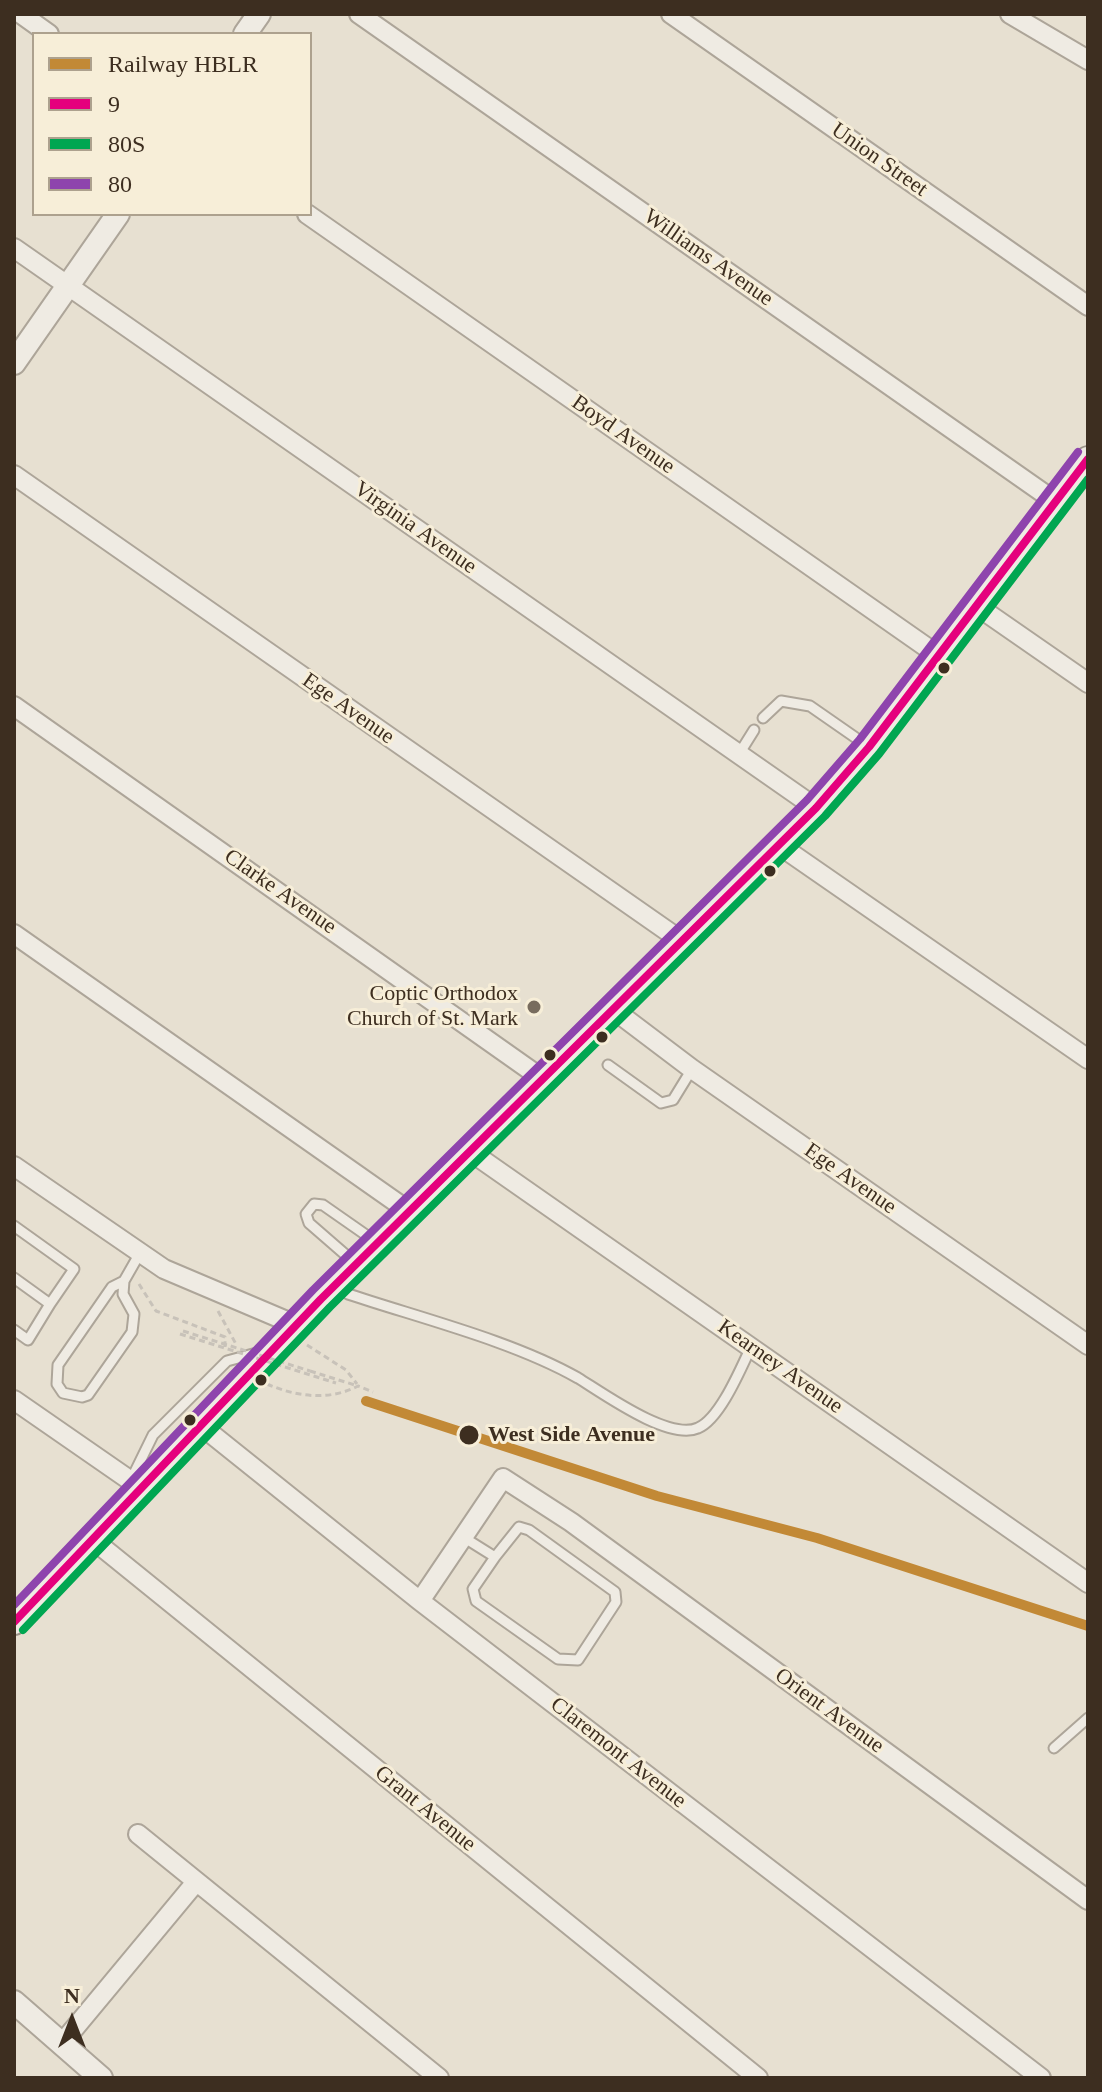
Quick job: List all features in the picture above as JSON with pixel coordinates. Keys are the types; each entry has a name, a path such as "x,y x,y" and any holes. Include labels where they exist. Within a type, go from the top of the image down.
{"main road":[{"path":"19,1608 110,1521 135,1484 275,1347 300,1334 338,1284 816,808 869,747 1088,459"}],"street":[{"path":"21,14 46,32"},
{"path":"246,32 259,14"},
{"name":"Williams Avenue","path":"359,14 1056,502"},
{"name":"Union Street","path":"671,14 1088,306"},
{"path":"1010,14 1088,60"},
{"path":"14,363 117,216"},
{"name":"Boyd Avenue","path":"310,216 939,656"},
{"name":"Virginia Avenue","path":"14,248 816,808"},
{"name":"Ege Avenue","path":"14,475 683,942"},
{"path":"977,606 1088,683"},
{"name":"Clarke Avenue","path":"14,706 544,1080"},
{"path":"779,845 1088,1059"},
{"path":"14,934 410,1212"},
{"name":"Ege Avenue","path":"614,1010 692,1069 1088,1345"},
{"name":"Kearney Avenue","path":"471,1152 1088,1583"},
{"path":"14,1166 140,1253 300,1334"},
{"path":"14,1400 135,1484"},
{"name":"Claremont Avenue","path":"199,1424 420,1601 1041,2078"},
{"name":"Orient Avenue","path":"463,1537 503,1478 571,1522 1088,1900"},
{"path":"420,1601 463,1537"},
{"name":"Grant Avenue","path":"92,1539 758,2078"},
{"path":"138,1834 439,2078"},
{"path":"63,2042 196,1882"},
{"path":"14,2002 101,2078"}],"lane":[{"path":"763,718 781,701 798,702 869,747"},
{"path":"739,754 754,730"},
{"path":"608,1065 661,1103 673,1100 692,1069"},
{"path":"357,1265 309,1223 306,1214 314,1204 323,1205 379,1244"},
{"path":"14,1226 74,1269 28,1340 14,1330"},
{"path":"124,1281 112,1287 58,1365 57,1384 63,1393 82,1397 88,1395 132,1332 134,1314 123,1294 124,1281 140,1253"},
{"path":"14,1278 50,1304"},
{"path":"338,1284 348,1294 540,1361 641,1416 681,1432 697,1429 710,1420 751,1347"},
{"path":"135,1484 153,1435 227,1361 253,1370"},
{"path":"519,1527 529,1530 615,1592 616,1602 578,1660 558,1659 476,1601 473,1589 495,1557 519,1527"},
{"path":"463,1537 495,1557"},
{"path":"1054,1748 1088,1718"}],"path":[{"path":"139,1284 156,1311 225,1337 224,1353"},
{"path":"208,1289 253,1370 287,1393 337,1396 358,1386"},
{"path":"336,1383 181,1332 373,1392"},
{"path":"300,1334 346,1370 358,1386"}],"rail line":[{"name":"HBLR","path":"366,1401 657,1496 817,1538 1088,1626"}],"transit line":[{"name":"80","path":"14,1605 313,1290 807,800 860,739 1078,452"},
{"name":"9","path":"14,1622 321,1299 816,808 869,747 1088,459"},
{"name":"80S","path":"23,1630 330,1307 825,816 879,754 1088,479"}],"place":[{"name":"Coptic Orthodox Church of St. Mark","path":"534,1007"},
{"name":"West Side Avenue","path":"469,1435"}]}
